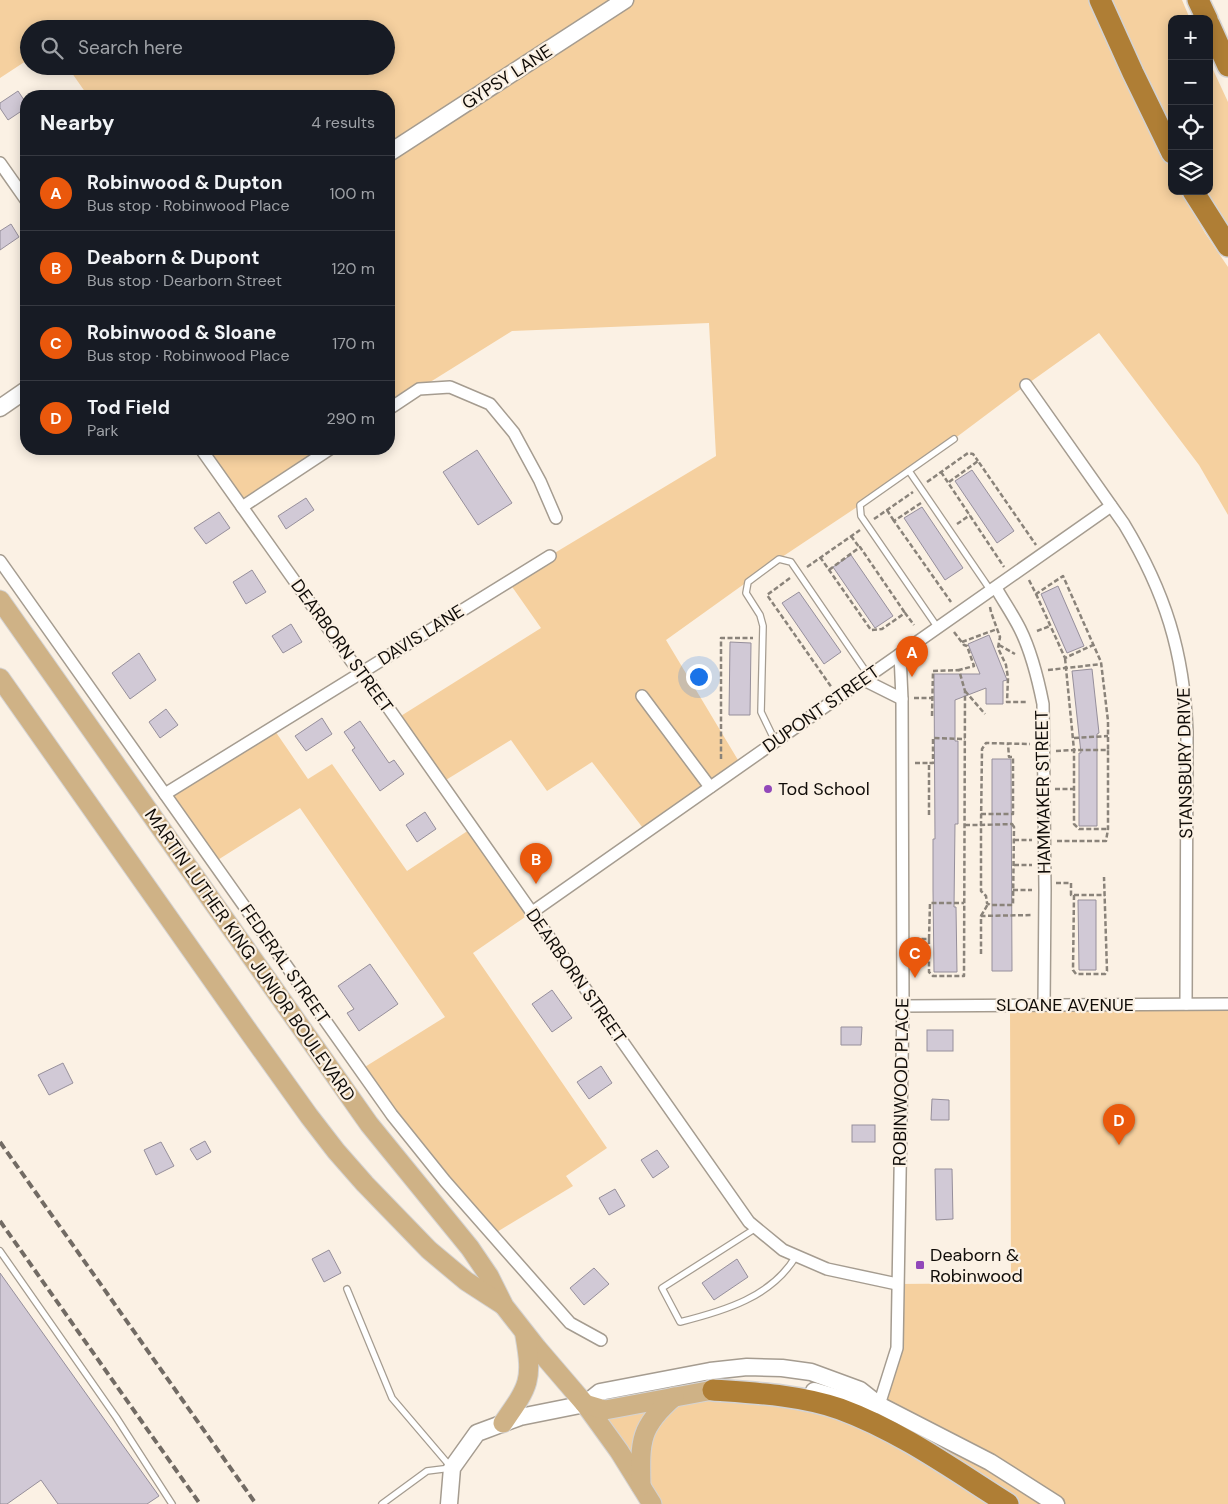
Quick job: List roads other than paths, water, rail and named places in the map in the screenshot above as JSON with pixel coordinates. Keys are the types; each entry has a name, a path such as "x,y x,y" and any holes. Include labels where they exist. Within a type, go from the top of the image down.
{"highway":[{"path":"1100,0 1171,150"},
{"path":"1198,0 1205,15"},
{"path":"1213,33 1228,66"},
{"path":"1196,195 1228,246"},
{"path":"713,1390 758,1393 808,1401 838,1409 870,1421 932,1455 1008,1504"}],"main road":[{"name":"MARTIN LUTHER KING JUNIOR BOULEVARD","path":"0,600 369,1124 470,1248 489,1276 504,1306 585,1404 619,1451 652,1504"},
{"name":"MARTIN LUTHER KING JUNIOR BOULEVARD","path":"0,678 249,1032 336,1151 429,1250 466,1281 504,1306"},
{"path":"504,1423 521,1398 529,1380 530,1362 525,1332"},
{"path":"585,1404 606,1410 713,1390"},
{"path":"641,1487 640,1452 644,1435 649,1423 661,1408 674,1397"}],"street":[{"name":"GYPSY LANE","path":"395,149 625,0"},
{"path":"0,163 20,191"},
{"name":"STANSBURY DRIVE","path":"1026,385 1138,547 1156,585 1174,634 1182,675 1187,732 1186,1004"},
{"path":"395,405 419,389 450,387 490,404 514,433 540,481 556,518"},
{"path":"0,408 20,394"},
{"name":"DEARBORN STREET","path":"205,455 352,662 373,686 749,1222 783,1250 827,1269 897,1284"},
{"path":"242,507 321,455"},
{"name":"DUPONT STREET","path":"532,913 1111,506"},
{"name":"DAVIS LANE","path":"165,794 550,556"},
{"name":"FEDERAL STREET","path":"0,561 404,1130 445,1181 570,1324 601,1340"},
{"name":"HAMMAKER STREET","path":"994,590 1020,629 1030,653 1043,704 1044,1005"},
{"name":"ROBINWOOD PLACE","path":"897,1284 902,1006 902,699 900,654"},
{"path":"866,678 902,699"},
{"path":"642,696 710,787"},
{"name":"SLOANE AVENUE","path":"902,1006 1228,1004"},
{"path":"879,1405 897,1348 897,1284"},
{"path":"449,1504 452,1468 477,1433 520,1417 585,1404 600,1392 691,1374 747,1367 782,1368 811,1372 860,1390 879,1405 990,1462 1056,1504"},
{"path":"713,1390 748,1386 780,1387 813,1391 855,1403 879,1405"}],"lane":[{"path":"938,628 861,516 860,505 954,439"},
{"path":"910,471 994,590"},
{"path":"775,741 762,712 763,626 760,615 746,593 748,582 779,559 791,562 866,678"},
{"path":"756,1228 662,1288 680,1322 721,1312 748,1300 783,1275 796,1256"},
{"path":"0,1251 116,1418 172,1504"},
{"path":"347,1289 392,1398 452,1468"},
{"path":"382,1504 428,1471 452,1468"}],"railway":[{"path":"0,1142 256,1504"},
{"path":"0,1221 200,1504"}],"place":[{"name":"Robinwood & Dupton","path":"912,677"},
{"name":"Tod School","path":"768,789"},
{"name":"Deaborn & Dupont","path":"536,884"},
{"name":"Robinwood & Sloane","path":"915,978"},
{"name":"Tod Field","path":"1119,1145"},
{"name":"Deaborn & Robinwood","path":"920,1265"}]}
